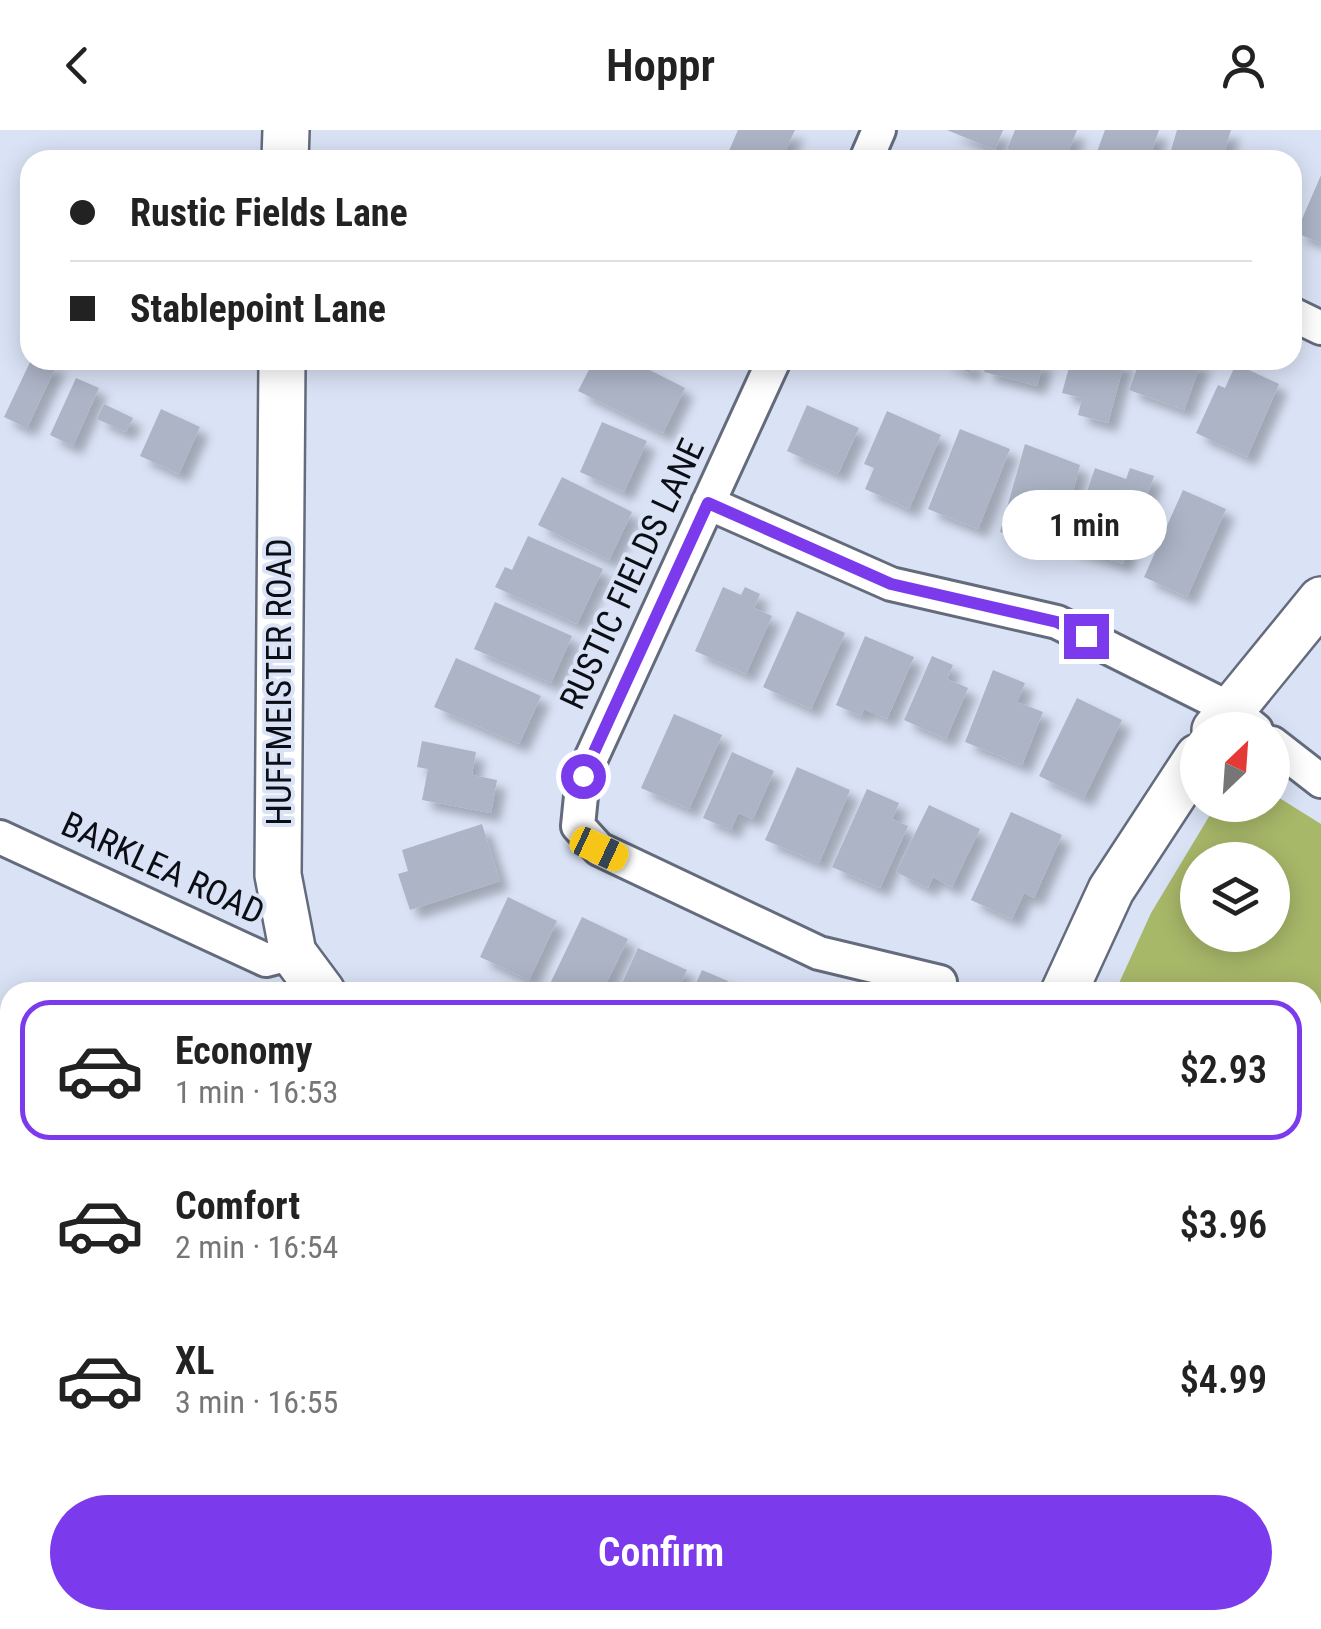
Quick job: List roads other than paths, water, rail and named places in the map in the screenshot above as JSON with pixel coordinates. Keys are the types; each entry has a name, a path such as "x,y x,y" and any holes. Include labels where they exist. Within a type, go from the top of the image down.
{"street":[{"name":"HUFFMEISTER ROAD","path":"282,370 278,875 293,953 315,982"},
{"name":"RUSTIC FIELDS LANE","path":"769,370 583,776 578,826 599,849 820,953 940,982"},
{"path":"708,503 891,584 1057,622 1215,712"},
{"path":"1242,712 1321,600"},
{"path":"1290,757 1321,782"},
{"path":"1069,982 1111,890 1180,785"},
{"name":"BARKLEA ROAD","path":"0,837 266,960 293,953"}]}
